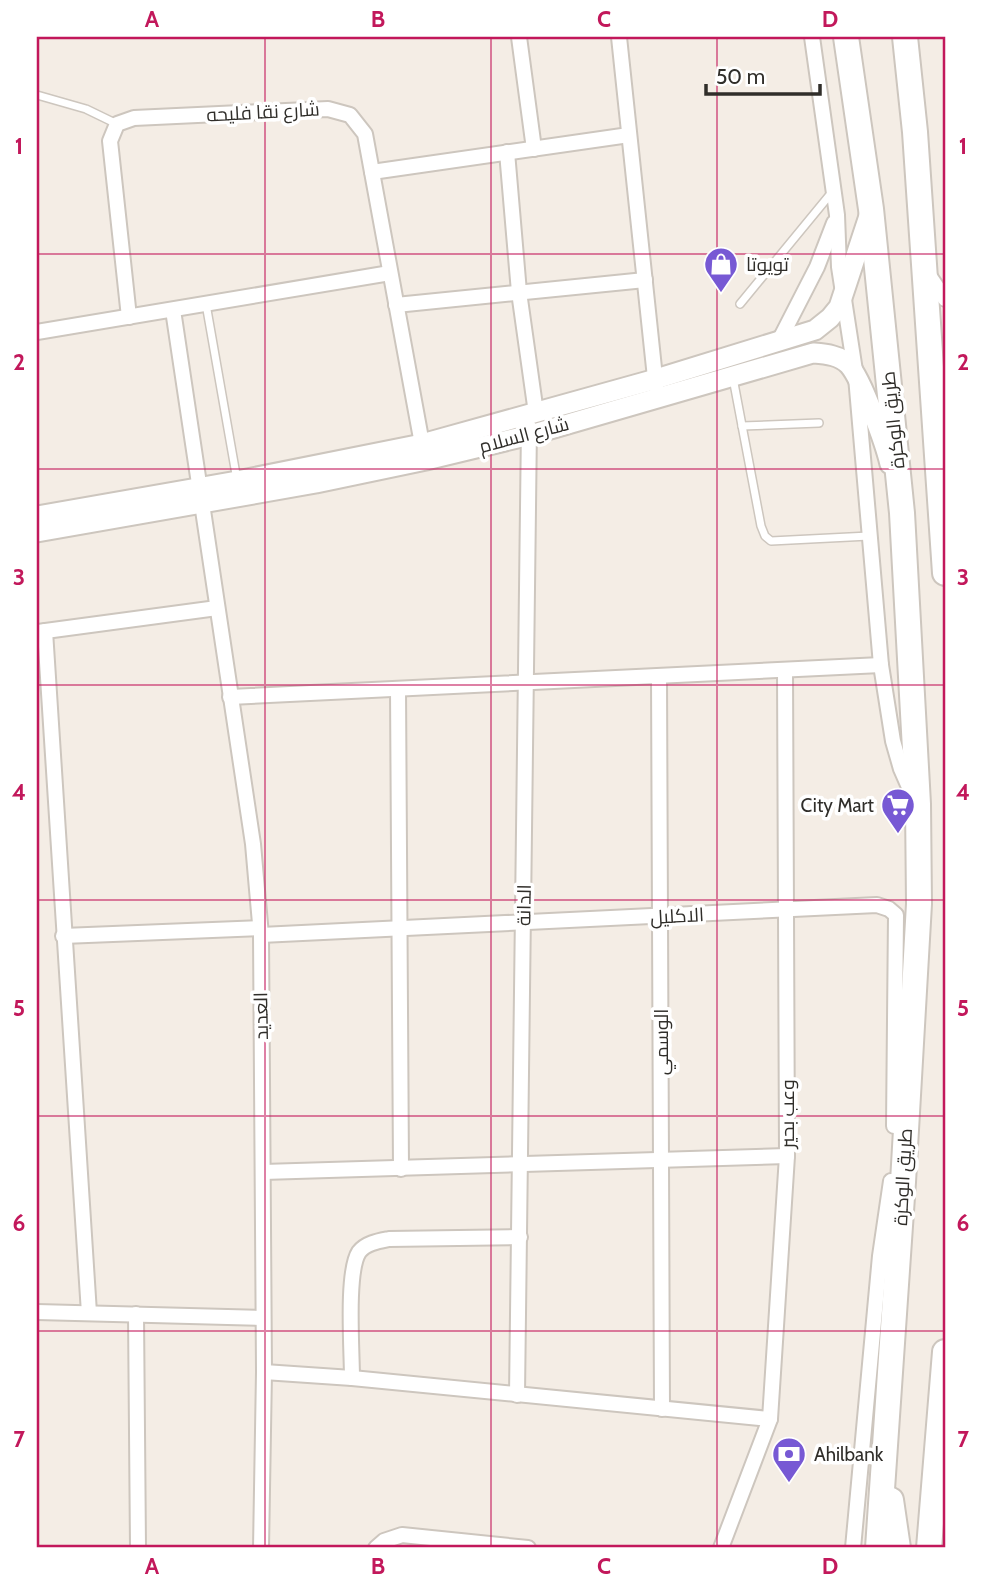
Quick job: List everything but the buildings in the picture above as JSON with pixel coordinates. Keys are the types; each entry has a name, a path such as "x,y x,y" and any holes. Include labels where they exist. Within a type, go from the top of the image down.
{"highway":[{"name":"طريق الوكرة","path":"846,37 871,209 902,513 918,804 919,904 878,1548"},
{"name":"طريق الوكرة","path":"905,37 942,480 945,573"},
{"path":"897,1009 914,986"},
{"path":"929,1548 945,1352"},
{"path":"883,1469 898,1548"}],"street":[{"path":"519,37 534,149"},
{"path":"619,37 656,388"},
{"name":"طريق الوكرة","path":"812,37 837,215 839,267 856,376 881,665 893,741 901,769 918,804"},
{"name":"شارع نقا فليحه","path":"117,124 134,118 328,109 350,115 365,134 422,444"},
{"path":"117,124 110,141 129,317"},
{"path":"372,172 629,135"},
{"name":"الدانة","path":"507,152 531,421 517,1395"},
{"name":"شارع السلام","path":"200,496 237,481 531,421 656,388 815,330 839,307 871,209"},
{"path":"778,343 817,267 837,215"},
{"name":"طريق الوكرة","path":"923,264 945,299"},
{"path":"37,332 390,274"},
{"path":"396,306 645,280"},
{"name":"العديد","path":"173,310 253,844 260,932 264,1318 261,1548"},
{"name":"شارع السلام","path":"656,388 732,376 813,353 837,357 848,364 856,376 886,448 902,513"},
{"name":"شارع السلام","path":"38,520 414,463 531,421"},
{"path":"89,1313 41,631 217,608"},
{"path":"230,697 881,665"},
{"name":"وعب بحير","path":"721,1548 770,1419 787,1156 785,670"},
{"name":"الوسمي","path":"659,676 662,1409"},
{"path":"398,689 401,1168"},
{"name":"الاكليل","path":"63,936 399,929 877,905 896,915 895,1110"},
{"name":"طريق الوكرة","path":"853,1548 880,1256 891,1193 895,1110"},
{"path":"263,1172 787,1156"},
{"path":"352,1378 352,1286 354,1266 360,1250 374,1242 389,1239 520,1237"},
{"path":"37,1312 264,1318"},
{"path":"136,1314 138,1548"},
{"path":"264,1372 352,1378 770,1419"},
{"path":"376,1548 384,1541 402,1535 528,1548"}],"lane":[{"path":"37,95 86,109 117,124"},
{"path":"740,304 833,191"},
{"path":"206,304 237,481"},
{"path":"732,376 765,536 771,541 870,536"},
{"path":"742,426 819,423"}],"place":[{"name":"تويوتا","path":"721,294"},
{"name":"City Mart","path":"898,835"},
{"name":"Ahilbank","path":"789,1484"}]}
